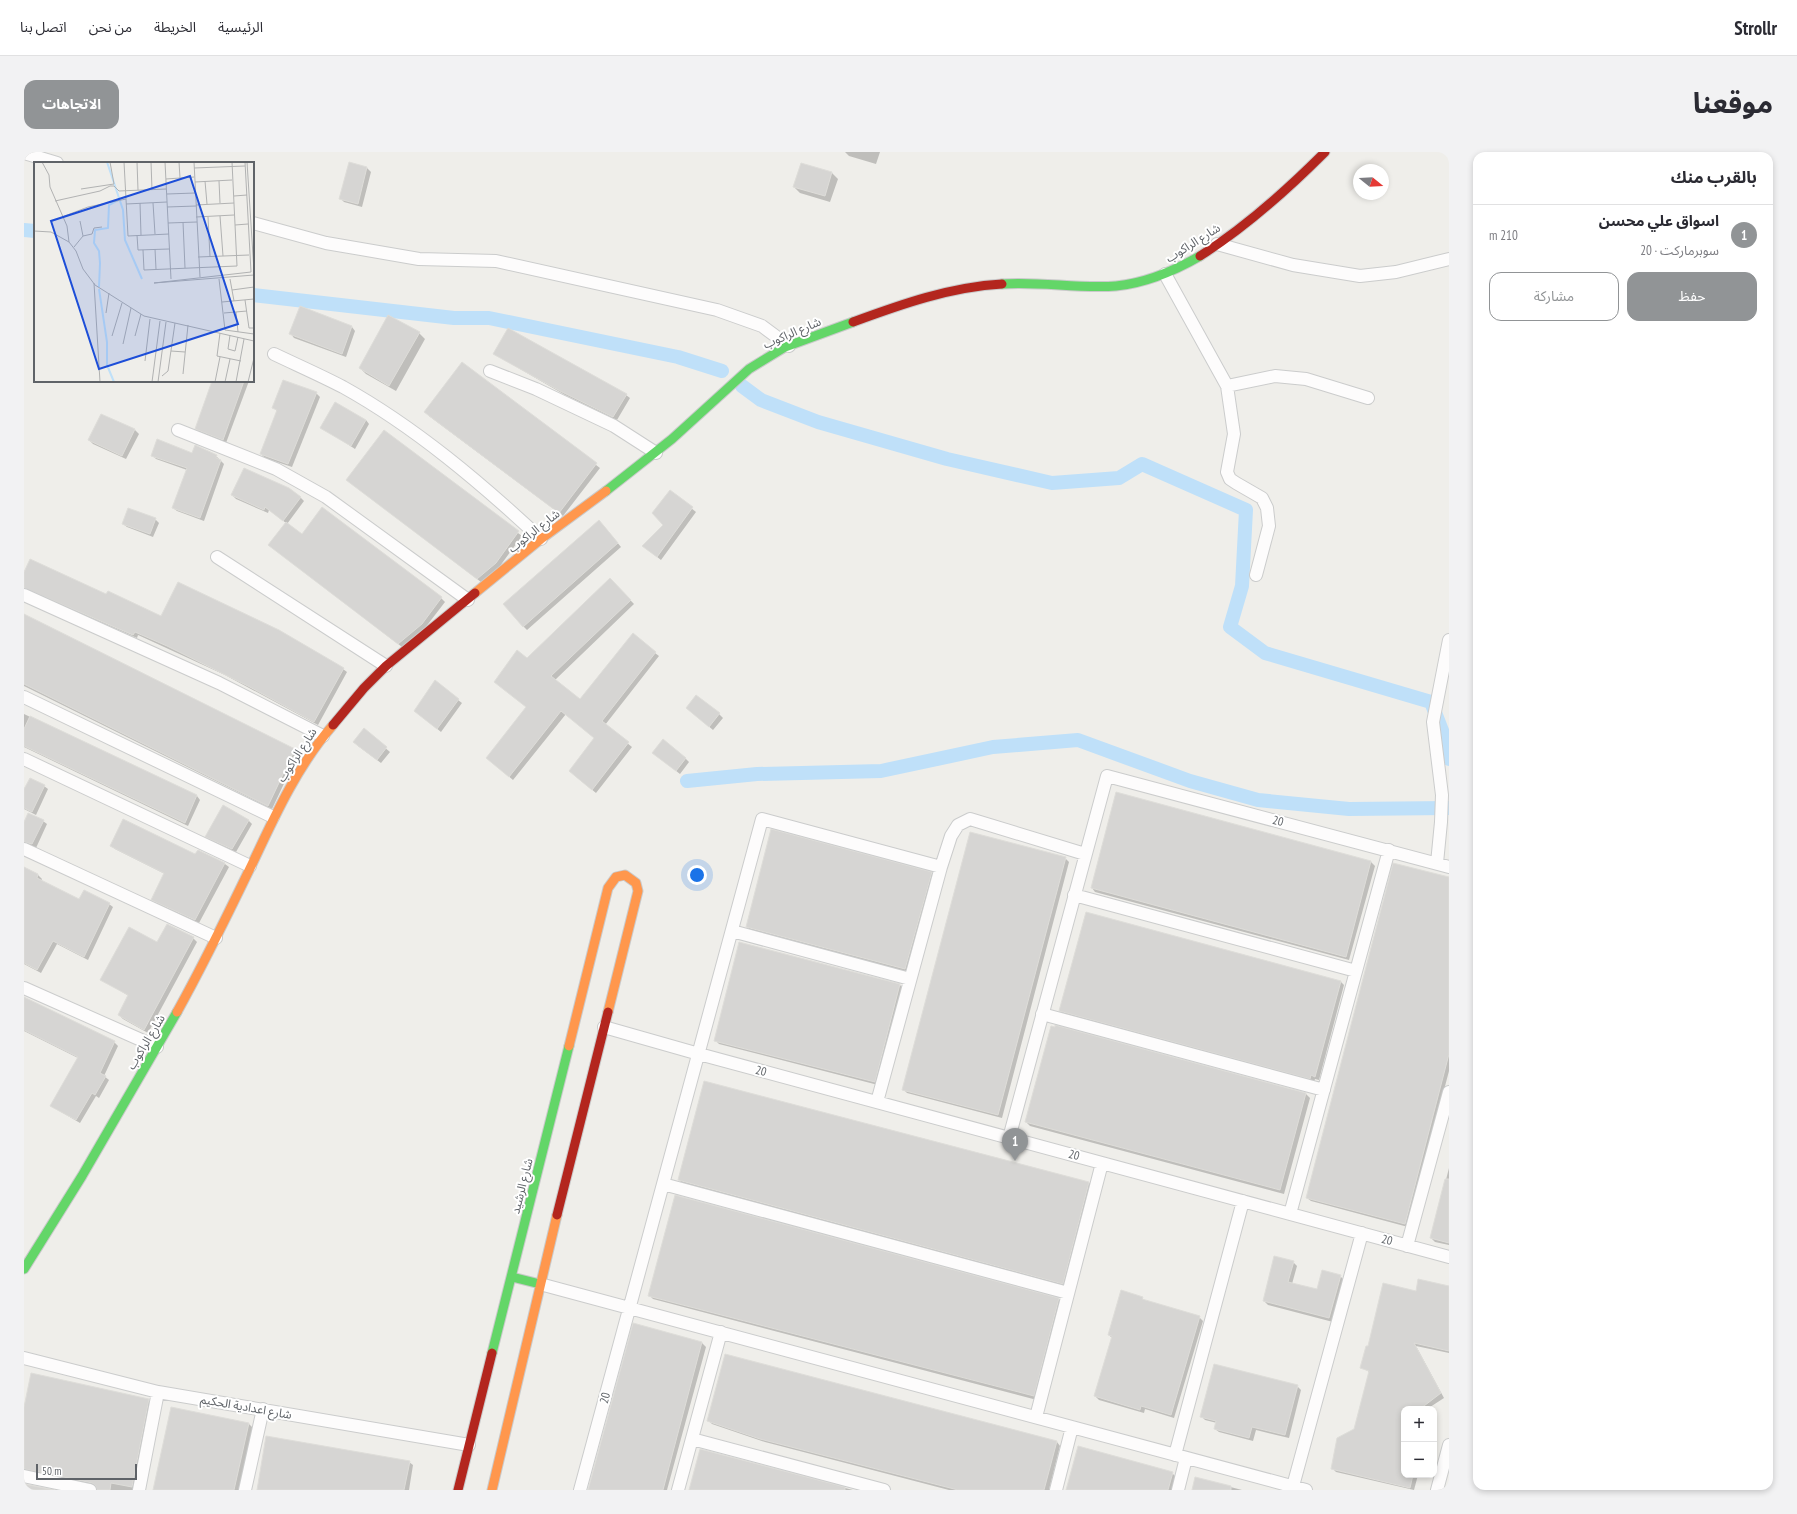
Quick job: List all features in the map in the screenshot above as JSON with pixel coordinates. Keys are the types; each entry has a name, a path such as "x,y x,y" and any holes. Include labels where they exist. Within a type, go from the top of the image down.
{"street":[{"path":"24,152 54,162"},
{"name":"شارع الراكوب","path":"24,1269 82,1176 185,999 216,938 273,817 305,762 323,736 364,688 386,666 541,540 656,453 744,372 763,359 789,346 899,305 960,288 1016,283 1104,288 1135,283 1165,274 1193,260 1262,210 1325,152"},
{"path":"254,223 326,243 419,259 496,261 717,310 762,326 789,346"},
{"path":"1217,244 1293,265 1360,276 1396,272 1449,259"},
{"path":"1165,274 1227,386 1234,434 1227,472 1230,479 1262,498 1267,508 1269,526 1256,576"},
{"path":"274,354 343,388 388,415 439,452 512,512 541,540"},
{"path":"490,371 536,389 614,426 656,453"},
{"path":"1227,386 1275,376 1306,379 1368,398"},
{"path":"178,430 276,469 326,497 468,600"},
{"path":"217,557 386,666"},
{"path":"24,595 219,683 323,736"},
{"path":"1437,863 1442,795 1433,722 1449,640"},
{"path":"24,697 273,817"},
{"path":"24,759 250,866"},
{"name":"20","path":"1085,854 1107,776 1449,866"},
{"name":"20","path":"580,1490 762,819 941,867"},
{"path":"877,1102 941,867 951,836 958,825 970,819 1085,854 1008,1138"},
{"path":"24,849 216,938"},
{"path":"1290,1214 1389,850"},
{"name":"شارع الرشيد","path":"458,1490 608,888 616,877 625,876 636,882 638,891 604,1027"},
{"path":"1074,895 1356,971"},
{"path":"732,931 910,979"},
{"path":"24,988 157,1047"},
{"path":"1042,1014 1324,1090"},
{"path":"492,1490 540,1284 604,1027 699,1054"},
{"name":"20","path":"699,1054 1449,1257"},
{"path":"1407,1246 1445,1119 1449,1092"},
{"path":"1036,1417 1102,1163"},
{"path":"663,1184 1068,1293"},
{"path":"1178,1490 1181,1456 1243,1201"},
{"path":"1293,1486 1362,1233"},
{"path":"512,1277 630,1307 1306,1490"},
{"path":"678,1490 721,1332"},
{"name":"شارع اعدادية الحكيم","path":"24,1358 158,1392 469,1445"},
{"path":"139,1490 158,1392"},
{"path":"245,1490 263,1409"},
{"path":"1056,1490 1072,1427"},
{"path":"692,1438 884,1490"},
{"path":"1437,1490 1449,1445"},
{"path":"24,1476 90,1490"}],"building":[{"path":"349,162 367,167 358,204 339,199"},
{"path":"801,163 832,172 825,196 793,187"},
{"path":"300,306 352,326 342,354 289,334"},
{"path":"388,315 420,332 389,386 359,368"},
{"path":"508,328 627,394 613,417 560,391 493,354"},
{"path":"462,362 597,463 559,513 424,412"},
{"path":"283,380 317,392 288,464 260,454 277,410 272,408"},
{"path":"212,382 244,382 223,440 195,429"},
{"path":"335,402 366,420 351,446 320,428"},
{"path":"101,414 135,429 122,456 88,440"},
{"path":"384,430 519,531 496,563 477,579 346,480"},
{"path":"157,439 192,453 195,445 217,455 216,458 221,460 200,518 172,508 187,468 151,456"},
{"path":"244,468 289,488 301,497 283,521 265,507 264,510 231,495"},
{"path":"670,490 693,507 657,557 642,546 663,525 652,513"},
{"path":"322,507 442,597 422,624 398,644 268,545 286,522 302,534"},
{"path":"128,508 156,518 150,534 122,524"},
{"path":"599,520 618,543 523,627 503,604"},
{"path":"30,559 106,594 108,591 161,616 178,582 279,630 344,668 314,722 248,686 167,646 135,632 133,635 24,588 24,572"},
{"path":"610,578 631,600 551,676 580,699 633,633 656,652 602,721 629,742 592,790 569,771 594,738 561,711 509,777 486,758 526,707 494,682 517,650 527,658"},
{"path":"24,614 295,749 268,806 24,684"},
{"path":"435,680 459,699 437,729 414,711"},
{"path":"696,695 720,713 709,727 686,708"},
{"path":"30,716 197,795 185,823 24,746 24,729"},
{"path":"364,728 387,747 377,760 353,742"},
{"path":"663,739 686,758 676,771 652,753"},
{"path":"30,778 45,785 32,812 24,808 24,789"},
{"path":"1116,792 1371,861 1346,957 1091,888"},
{"path":"223,805 249,820 232,849 205,837"},
{"path":"28,813 44,820 32,844 24,842 24,822"},
{"path":"123,819 195,854 198,850 225,863 195,920 151,900 164,873 110,846"},
{"path":"771,829 932,872 905,969 746,927"},
{"path":"970,832 1066,857 998,1115 902,1090"},
{"path":"1393,863 1449,877 1449,1054 1405,1224 1306,1198"},
{"path":"24,867 38,874 37,878 79,899 84,890 110,903 84,957 53,941 37,970 24,963"},
{"path":"1086,912 1341,981 1315,1077 1311,1075 1310,1079 1059,1011"},
{"path":"167,924 194,937 144,1030 118,1015 128,995 100,980 129,927 157,942"},
{"path":"739,942 900,984 875,1082 714,1041"},
{"path":"24,997 115,1041 100,1073 106,1076 95,1095 92,1093 76,1120 50,1106 78,1057 24,1030"},
{"path":"1055,1025 1306,1093 1280,1190 1025,1122 1051,1026 1055,1027"},
{"path":"704,1081 1089,1182 1063,1284 678,1180"},
{"path":"1445,1179 1449,1179 1449,1243 1430,1238"},
{"path":"675,1195 1059,1298 1034,1396 648,1296"},
{"path":"1274,1256 1294,1261 1288,1282 1317,1289 1322,1270 1341,1275 1329,1318 1263,1301"},
{"path":"1418,1279 1449,1286 1449,1351 1414,1343 1441,1393 1424,1406 1401,1406 1401,1478 1412,1478 1410,1488 1331,1469 1337,1438 1354,1429 1369,1371 1360,1368 1366,1346 1368,1346 1383,1283 1416,1291"},
{"path":"1121,1290 1143,1297 1142,1299 1200,1316 1171,1415 1141,1406 1140,1410 1094,1396 1112,1336 1108,1335"},
{"path":"633,1323 702,1342 663,1490 588,1490"},
{"path":"725,1354 1057,1441 1044,1490 958,1490 760,1439 707,1421"},
{"path":"1214,1364 1298,1385 1285,1435 1252,1427 1249,1438 1214,1429 1216,1421 1200,1417"},
{"path":"31,1373 149,1399 132,1487 111,1483 110,1490 97,1490 95,1485 92,1483 24,1469 24,1407"},
{"path":"171,1407 249,1423 234,1490 153,1490"},
{"path":"266,1436 410,1461 404,1490 257,1490"},
{"path":"1078,1446 1173,1472 1168,1490 1066,1490"},
{"path":"700,1449 845,1487 845,1490 689,1490"},
{"path":"1195,1477 1231,1486 1231,1490 1192,1490"},
{"path":"24,1484 54,1490 24,1490"}],"waterway":[{"path":"24,230 34,231"},
{"path":"254,295 454,318 489,318 678,357 722,371"},
{"path":"742,386 761,400 818,422 947,459 1052,483 1119,478 1142,464 1246,510 1242,586 1230,627 1265,653 1431,702 1448,746 1449,759"},
{"path":"687,781 757,774 881,771 993,747 1078,740 1190,781 1258,800 1349,809 1449,808"}],"traffic: fast":[{"path":"1002,284 1030,283 1073,286 1116,286 1160,276 1200,256"},
{"path":"606,491 672,439 749,369 785,347 853,322"},
{"path":"24,1269 82,1176 177,1012"},
{"path":"492,1353 569,1046"},
{"path":"512,1277 540,1284"}],"traffic: slow":[{"path":"475,593 541,539 606,491"},
{"path":"177,1012 217,936 290,788 299,772 333,725"},
{"path":"569,1046 608,888 616,877 625,875 636,883 638,891 608,1012"},
{"path":"492,1490 557,1215"}],"traffic: jam":[{"path":"1200,256 1217,245 1265,208 1325,152"},
{"path":"853,322 926,297 964,289 1002,284"},
{"path":"333,725 364,688 386,666 475,593"},
{"path":"557,1215 608,1012"},
{"path":"458,1490 492,1353"}],"place":[{"name":"اسواق علي محسن","path":"1015,1161"}]}
